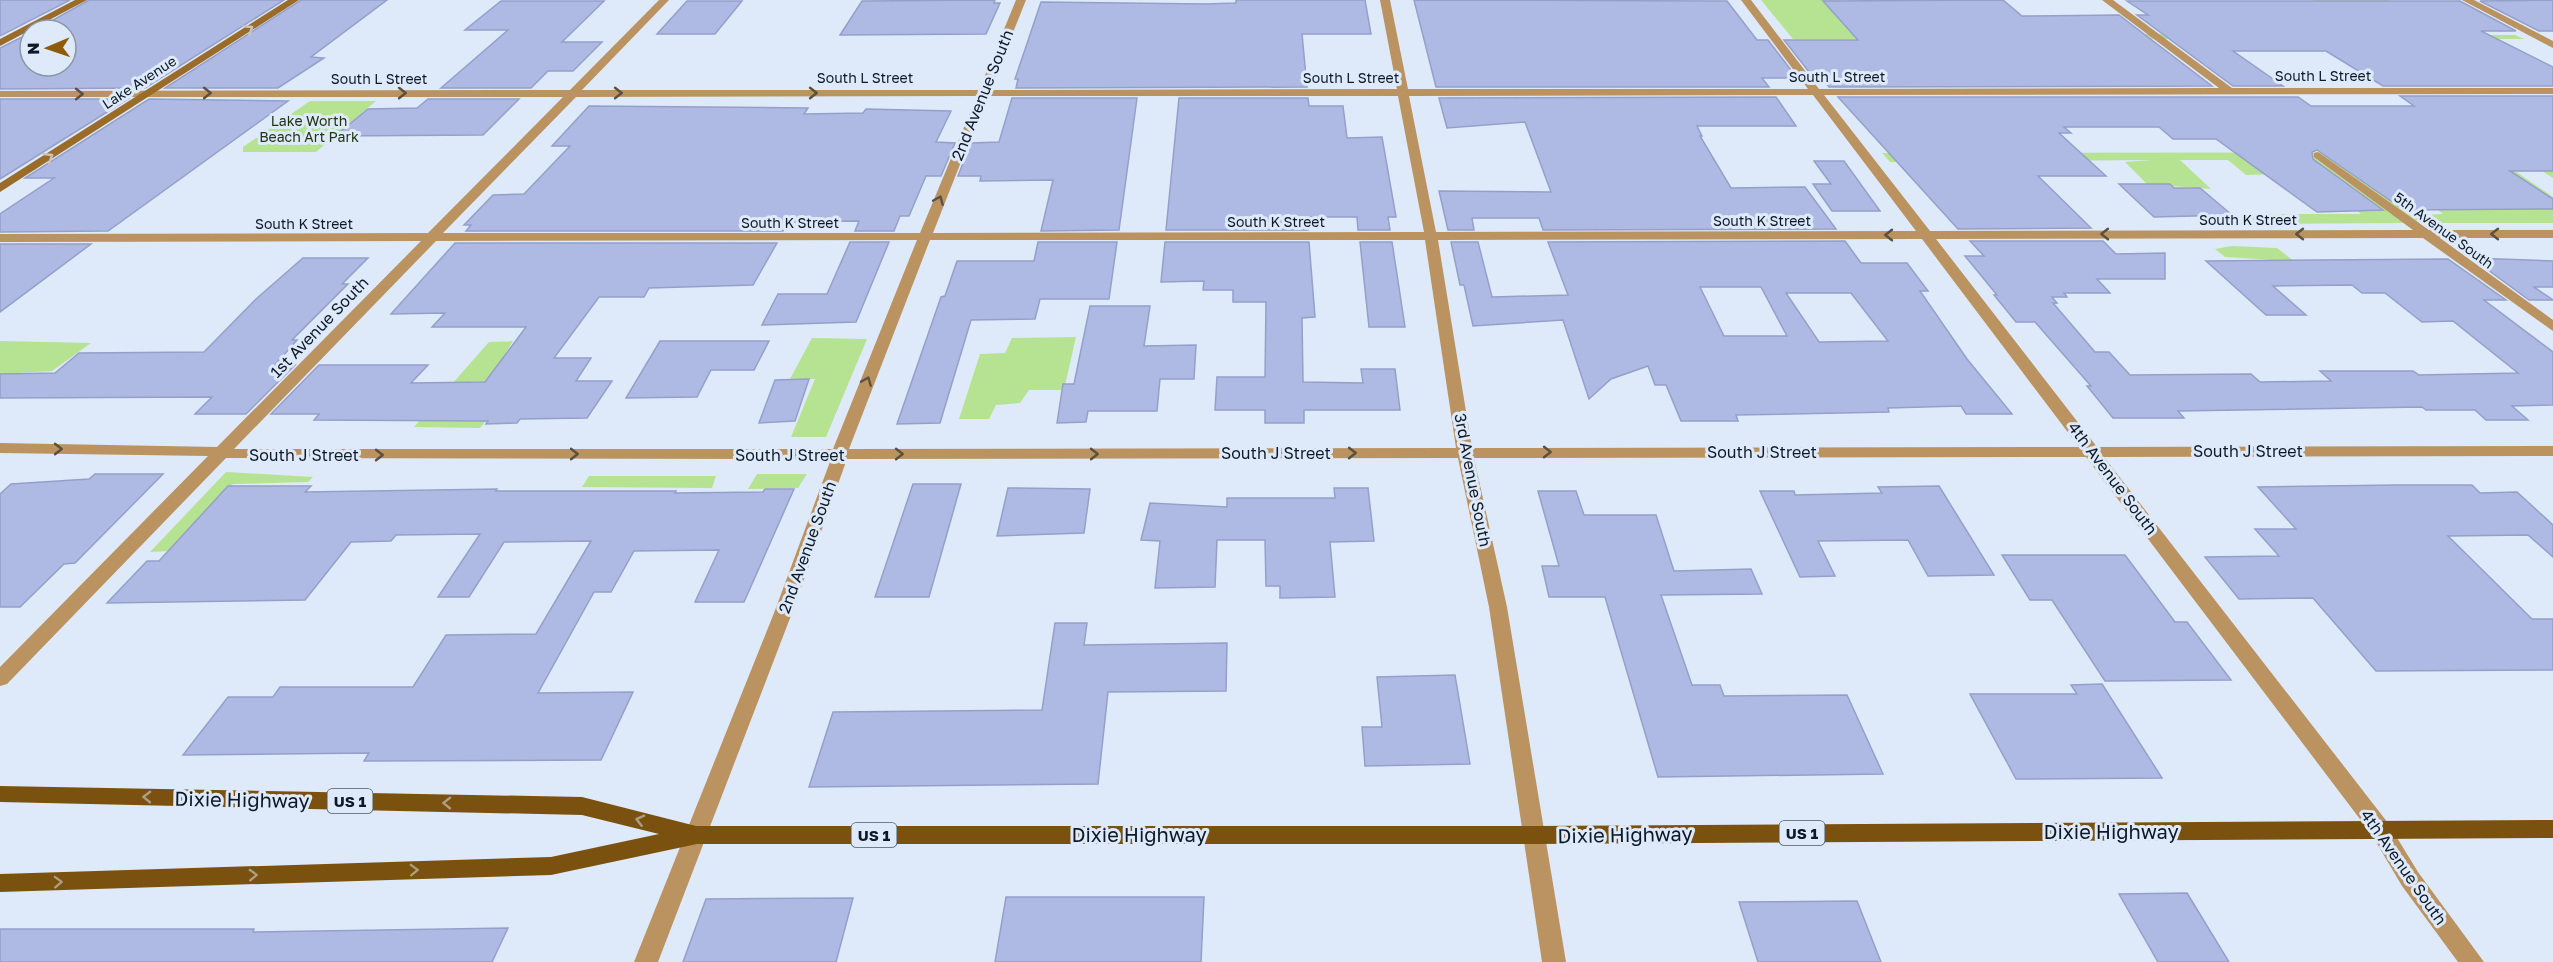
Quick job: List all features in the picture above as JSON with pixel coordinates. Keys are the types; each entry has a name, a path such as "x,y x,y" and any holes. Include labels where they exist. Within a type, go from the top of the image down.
{"main road":[{"path":"0,43 82,0"},
{"name":"Lake Avenue","path":"0,188 294,0"},
{"name":"Dixie Highway","path":"0,794 582,806 697,835"},
{"name":"Dixie Highway","path":"0,884 551,866 697,835 1534,835 2553,829"}],"street":[{"name":"1st Avenue South","path":"0,679 664,0"},
{"name":"2nd Avenue South","path":"646,962 783,613 840,455 842,441 1021,0"},
{"name":"3rd Avenue South","path":"1385,0 1429,225 1465,453 1498,607 1554,962"},
{"name":"4th Avenue South","path":"1746,0 2380,829 2410,879 2472,962"},
{"path":"2107,0 2228,90"},
{"path":"2467,0 2553,45"},
{"name":"South L Street","path":"0,94 2553,91"},
{"name":"5th Avenue South","path":"2318,155 2422,234 2553,327"},
{"name":"South K Street","path":"0,238 2553,234"},
{"name":"South J Street","path":"0,448 196,450 220,454 840,455 2553,451"}],"green space":[{"path":"1761,0 1838,0 1867,34 2376,34 2312,0 2388,0 2456,35 2515,35 2524,39 1793,39"},
{"name":"Lake Worth Beach Art Park","path":"310,101 376,101 316,152 243,152 243,147"},
{"path":"2553,152 2553,178 2523,159 2346,160 2421,215 2443,214 2391,174 2414,174 2471,210 2517,210 2455,170 2515,171 2553,197 2553,223 2411,223 2318,160 2405,223 2258,224 2247,214 2361,214 2312,173 2246,175 2228,160 2180,160 2211,189 2147,184 2125,162 2151,160 1890,162 1882,153"},
{"path":"2232,246 2277,248 2294,261 2225,257 2215,249"},
{"path":"1076,337 1064,390 1029,390 1020,403 996,405 989,419 959,419 980,354 1005,353 1012,338"},
{"path":"812,338 867,339 826,437 791,437 815,379 790,379"},
{"path":"0,341 91,343 52,371 0,374"},
{"path":"513,341 498,366 531,367 480,428 414,427 489,342"},
{"path":"226,472 313,477 308,482 233,484 169,551 150,552"},
{"path":"757,474 807,474 798,488 748,489"},
{"path":"589,476 716,476 712,488 582,487"}],"building":[{"path":"0,0 70,0 35,18 18,18 18,27 0,36"},
{"path":"89,0 284,0 145,88 0,89 0,48 18,39 18,78 78,78 78,18 57,18"},
{"path":"301,0 387,0 311,57 324,58 278,88 165,88"},
{"path":"995,0 994,3 1000,3 986,34 840,35 862,1"},
{"path":"1236,0 1365,0 1371,34 1302,34 1307,87 1016,88 1018,79 1015,79 1041,2 1206,4 1236,3"},
{"path":"1414,0 1727,1 1757,40 1768,40 1797,78 1762,78 1769,87 1436,87"},
{"path":"2003,0 2022,16 2119,15 2212,86 1829,87 1822,77 1813,77 1784,40 1858,40 1823,1"},
{"path":"2553,0 2553,31 2539,31 2480,1"},
{"path":"501,1 604,1 562,42 602,42 573,71 548,71 531,88 441,88 508,30 465,30"},
{"path":"687,1 742,1 715,34 657,34"},
{"path":"2127,1 2460,1 2516,31 2481,31 2553,67 2553,86 2383,86 2326,51 2233,51 2283,86 2233,86 2137,15 2148,15"},
{"path":"2400,96 2553,96 2553,171 2510,171 2553,199 2553,209 2404,210 2317,150 2312,152 2313,159 2383,210 2317,212 2216,139 2173,139 2159,127 2064,127 2071,133 2059,133 2106,176 2038,176 2091,228 1958,229 1838,97 2298,97 2311,106 2414,106"},
{"path":"1776,97 1796,126 1697,126 1702,136 1700,136 1731,188 1805,187 1836,229 1543,230 1539,218 1472,218 1474,230 1448,230 1439,191 1551,192 1525,122 1447,128 1439,98"},
{"path":"1012,98 1137,98 1119,230 1041,231 1053,180 980,181 981,176 958,176 971,143 999,142"},
{"path":"1179,98 1308,98 1309,106 1343,106 1347,138 1382,137 1396,217 1388,217 1390,230 1358,230 1357,217 1307,217 1308,230 1166,230"},
{"path":"0,99 128,99 0,179"},
{"path":"149,99 288,101 108,231 0,232 0,214 54,178 25,178"},
{"path":"428,99 519,99 483,135 335,136 368,109 417,108"},
{"path":"589,106 808,108 804,114 863,113 866,109 951,111 936,142 955,143 941,176 926,176 909,216 900,216 894,231 855,231 859,221 788,222 783,231 466,231 471,225 464,225 493,195 524,194 570,146 552,146"},
{"path":"1814,161 1844,161 1880,211 1832,211 1813,184 1831,184"},
{"path":"2119,184 2170,184 2174,188 2200,188 2232,215 2154,217"},
{"path":"1845,241 1861,263 1907,263 1928,291 1920,291 1967,359 2012,414 1966,414 1961,406 1888,408 1889,412 1736,415 1738,421 1681,421 1666,385 1655,385 1648,366 1611,379 1589,399 1563,320 1473,326 1464,285 1460,285 1451,242 1478,242 1492,297 1568,295 1548,242","holes":["1700,287 1761,287 1787,336 1724,336","1786,293 1851,293 1888,341 1819,342"]},
{"path":"1970,241 2103,241 2116,254 2165,253 2165,279 2097,279 2110,293 2064,293 2067,297 2052,297 2057,303 2053,303 2095,352 2109,352 2130,375 2251,374 2260,382 2331,381 2320,371 2413,371 2419,375 2518,373 2453,321 2422,322 2385,293 2362,293 2352,285 2273,286 2306,315 2266,315 2206,261 2448,259 2506,300 2484,300 2553,352 2553,405 2512,406 2528,420 2486,420 2475,410 2426,410 2422,407 2178,411 2184,418 2113,418 2087,386 2091,386 2035,322 2016,322 1994,295 1997,295 1965,256 1984,256"},
{"path":"850,242 889,242 856,322 762,325 778,294 827,294"},
{"path":"1038,242 1117,242 1109,299 1040,299 1035,319 971,320 940,423 897,424 941,297 945,296 957,261 1034,261"},
{"path":"1165,242 1309,242 1315,317 1302,318 1303,382 1363,383 1361,369 1395,369 1400,410 1304,410 1304,423 1265,423 1265,410 1215,410 1217,377 1265,377 1266,302 1233,302 1233,290 1203,290 1204,281 1161,282"},
{"path":"1360,242 1392,242 1405,327 1369,327"},
{"path":"455,243 777,243 753,285 649,288 644,297 599,297 554,358 591,358 576,381 612,381 587,418 520,419 517,423 486,424 488,421 314,420 319,414 271,414 319,365 428,365 411,383 485,382 526,327 432,327 445,313 391,314"},
{"path":"0,244 91,244 0,312"},
{"path":"303,258 368,258 342,284 348,284 292,340 297,340 275,365 295,365 246,414 195,414 212,397 0,398 0,374 55,373 79,353 204,352 256,299"},
{"path":"2472,258 2553,261 2553,287 2534,287 2553,300 2529,300"},
{"path":"1090,306 1150,306 1144,346 1196,345 1194,379 1160,379 1157,411 1088,411 1086,422 1057,423 1063,384 1074,384"},
{"path":"660,341 769,341 754,370 711,370 697,397 626,398"},
{"path":"809,379 795,421 759,423 775,380"},
{"path":"95,474 163,474 75,563 64,564 20,607 0,607 0,494 11,484 89,479"},
{"path":"913,484 961,484 929,597 875,597"},
{"path":"2472,485 2480,493 2517,492 2553,525 2553,557 2528,535 2448,536 2532,619 2553,619 2553,670 2376,671 2313,598 2239,599 2205,557 2279,556 2255,529 2296,529 2258,487"},
{"path":"228,486 311,486 305,492 497,489 496,491 676,491 675,493 763,492 765,489 794,489 744,602 695,602 719,550 634,551 611,592 594,592 538,693 633,692 601,760 364,761 369,753 183,755 228,697 273,697 280,687 413,687 446,635 536,634 591,541 504,542 469,597 438,597 480,534 396,535 391,541 351,542 305,600 107,603 147,561 159,561"},
{"path":"1939,486 1994,575 1928,576 1908,540 1818,541 1835,576 1800,577 1760,491 1794,491 1795,495 1882,493 1878,487"},
{"path":"1008,488 1090,489 1084,533 997,536"},
{"path":"1334,488 1368,488 1374,541 1330,542 1335,597 1280,598 1280,586 1266,586 1265,540 1217,540 1215,587 1155,588 1160,541 1141,540 1150,503 1227,507 1227,498 1335,498"},
{"path":"1538,491 1576,491 1584,515 1656,515 1674,571 1751,569 1762,594 1661,595 1692,685 1720,685 1724,696 1847,695 1883,774 1658,777 1605,597 1549,597 1542,566 1559,566"},
{"path":"2002,555 2125,555 2175,622 2187,622 2231,680 2105,681 2052,600 2030,600"},
{"path":"1055,623 1087,623 1084,645 1227,643 1226,691 1108,692 1098,784 809,787 833,712 1042,710"},
{"path":"1455,675 1470,764 1365,766 1362,727 1382,727 1377,677"},
{"path":"2102,684 2162,778 2016,779 1970,694 2077,694 2071,685"},
{"path":"2187,893 2229,962 2158,962 2119,894"},
{"path":"1006,897 1204,897 1201,962 995,962"},
{"path":"853,898 836,962 683,962 706,899"},
{"path":"1857,901 1881,962 1758,962 1739,902"},
{"path":"508,928 492,962 0,962 0,929 254,929 253,932"}]}
